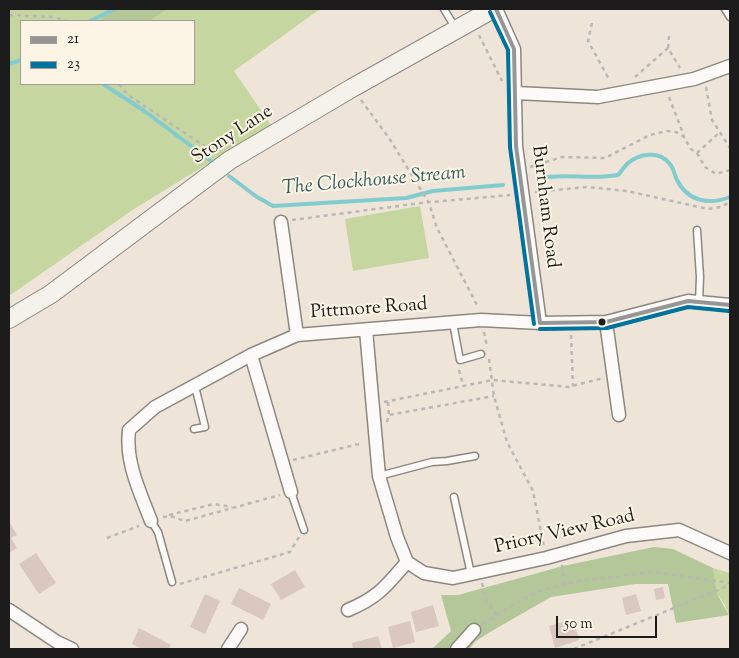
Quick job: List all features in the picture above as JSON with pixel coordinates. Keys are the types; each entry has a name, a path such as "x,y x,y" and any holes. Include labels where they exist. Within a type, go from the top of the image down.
{"main road":[{"name":"Stony Lane","path":"9,319 50,294 230,160 352,88 494,9"}],"street":[{"name":"Burnham Road","path":"494,9 514,48 516,146 540,323"},
{"path":"516,90 598,97 688,80 730,66"},
{"path":"280,222 297,335"},
{"name":"Pittmore Road","path":"151,521 129,459 127,444 130,430 156,407 251,355 297,335 481,320 540,323 606,322 688,301 730,305"},
{"path":"606,322 619,415"},
{"path":"348,610 367,602 384,590 407,562 397,537 380,476 366,330"},
{"path":"251,355 291,492"},
{"name":"Priory View Road","path":"407,562 424,573 453,578 546,558 626,536 680,530 730,553"},
{"path":"9,610 57,642 72,649"},
{"path":"228,649 241,629"},
{"path":"457,649 474,630"}],"lane":[{"path":"444,9 456,29"},
{"path":"725,9 730,17"},
{"path":"697,230 700,277 699,302"},
{"path":"453,322 460,360 481,354"},
{"path":"194,429 205,427 195,386"},
{"path":"380,476 432,462 475,456"},
{"path":"291,492 304,530"},
{"path":"454,497 476,573"},
{"path":"151,521 158,532 172,582"}],"path":[{"path":"9,15 53,17 63,20"},
{"path":"592,23 588,41 617,94"},
{"path":"479,35 504,86 516,90"},
{"path":"669,36 668,48 688,80"},
{"path":"630,91 634,78 668,48"},
{"path":"703,76 712,120 730,148"},
{"path":"120,85 128,95 220,156 230,160"},
{"path":"656,86 670,99 684,137 691,149 697,152 705,166 716,174 730,170"},
{"path":"352,88 390,138 428,202 438,228 477,305 493,380 494,396 507,442 533,491 546,558"},
{"path":"520,171 562,157 605,158 650,135 667,131 676,132 684,137"},
{"path":"697,152 720,132"},
{"path":"280,222 428,202 586,187 626,190 708,209 721,207 730,202"},
{"path":"570,323 573,386"},
{"path":"460,360 458,366 463,385"},
{"path":"373,404 493,380 569,387 613,374"},
{"path":"389,415 494,396"},
{"path":"282,462 376,440 383,435 389,415 388,402"},
{"path":"166,516 185,521 291,492"},
{"path":"107,538 166,516 214,504 234,507"},
{"path":"172,582 180,584 290,552 304,530"},
{"path":"560,554 565,584"},
{"path":"476,573 486,601 497,615 523,599 543,590 565,584 653,572 730,584"},
{"path":"574,649 730,584"}],"green space":[{"path":"9,9 320,9 234,71 271,125 134,209 9,296"},
{"path":"109,9 167,9 150,20 100,20 105,11"},
{"path":"420,206 429,258 353,271 345,219"},
{"path":"654,547 673,549 713,568 717,594 729,615 676,623 668,584 635,584 551,597 490,632 476,641 469,649 432,649 451,631 441,595 458,595 563,566"},
{"path":"713,568 730,573 730,617 725,605 717,594"}],"building":[{"path":"10,523 17,535 11,538 17,548 9,553"},
{"path":"36,553 56,583 39,594 19,564"},
{"path":"295,570 305,587 281,600 271,584"},
{"path":"663,587 665,598 656,600 654,589"},
{"path":"239,588 271,604 263,620 231,604"},
{"path":"205,594 220,601 205,634 190,627"},
{"path":"636,594 641,611 626,615 622,598"},
{"path":"433,605 439,626 416,632 411,612"},
{"path":"573,619 579,640 555,648 549,626"},
{"path":"410,621 415,642 393,648 388,627"},
{"path":"139,628 171,645 169,649 142,649 132,644"},
{"path":"378,636 382,649 353,649 352,643"}],"waterway":[{"path":"92,20 115,9"},
{"name":"The Clockhouse Stream","path":"9,64 20,60"},
{"name":"The Clockhouse Stream","path":"105,85 143,110 211,161"},
{"name":"The Clockhouse Stream","path":"540,178 618,175 628,163 638,157 655,155 660,156 669,163 677,180 687,193 693,197 707,201 730,197"},
{"name":"The Clockhouse Stream","path":"229,176 257,197 273,206 406,198 433,191 503,185"}],"transit line":[{"name":"21","path":"496,9 514,49 516,146 540,323"},
{"name":"23","path":"490,12 508,50 510,147 534,324"},
{"name":"21","path":"540,323 606,322 688,301 730,305"},
{"name":"23","path":"540,329 607,328 688,307 729,311"}]}
